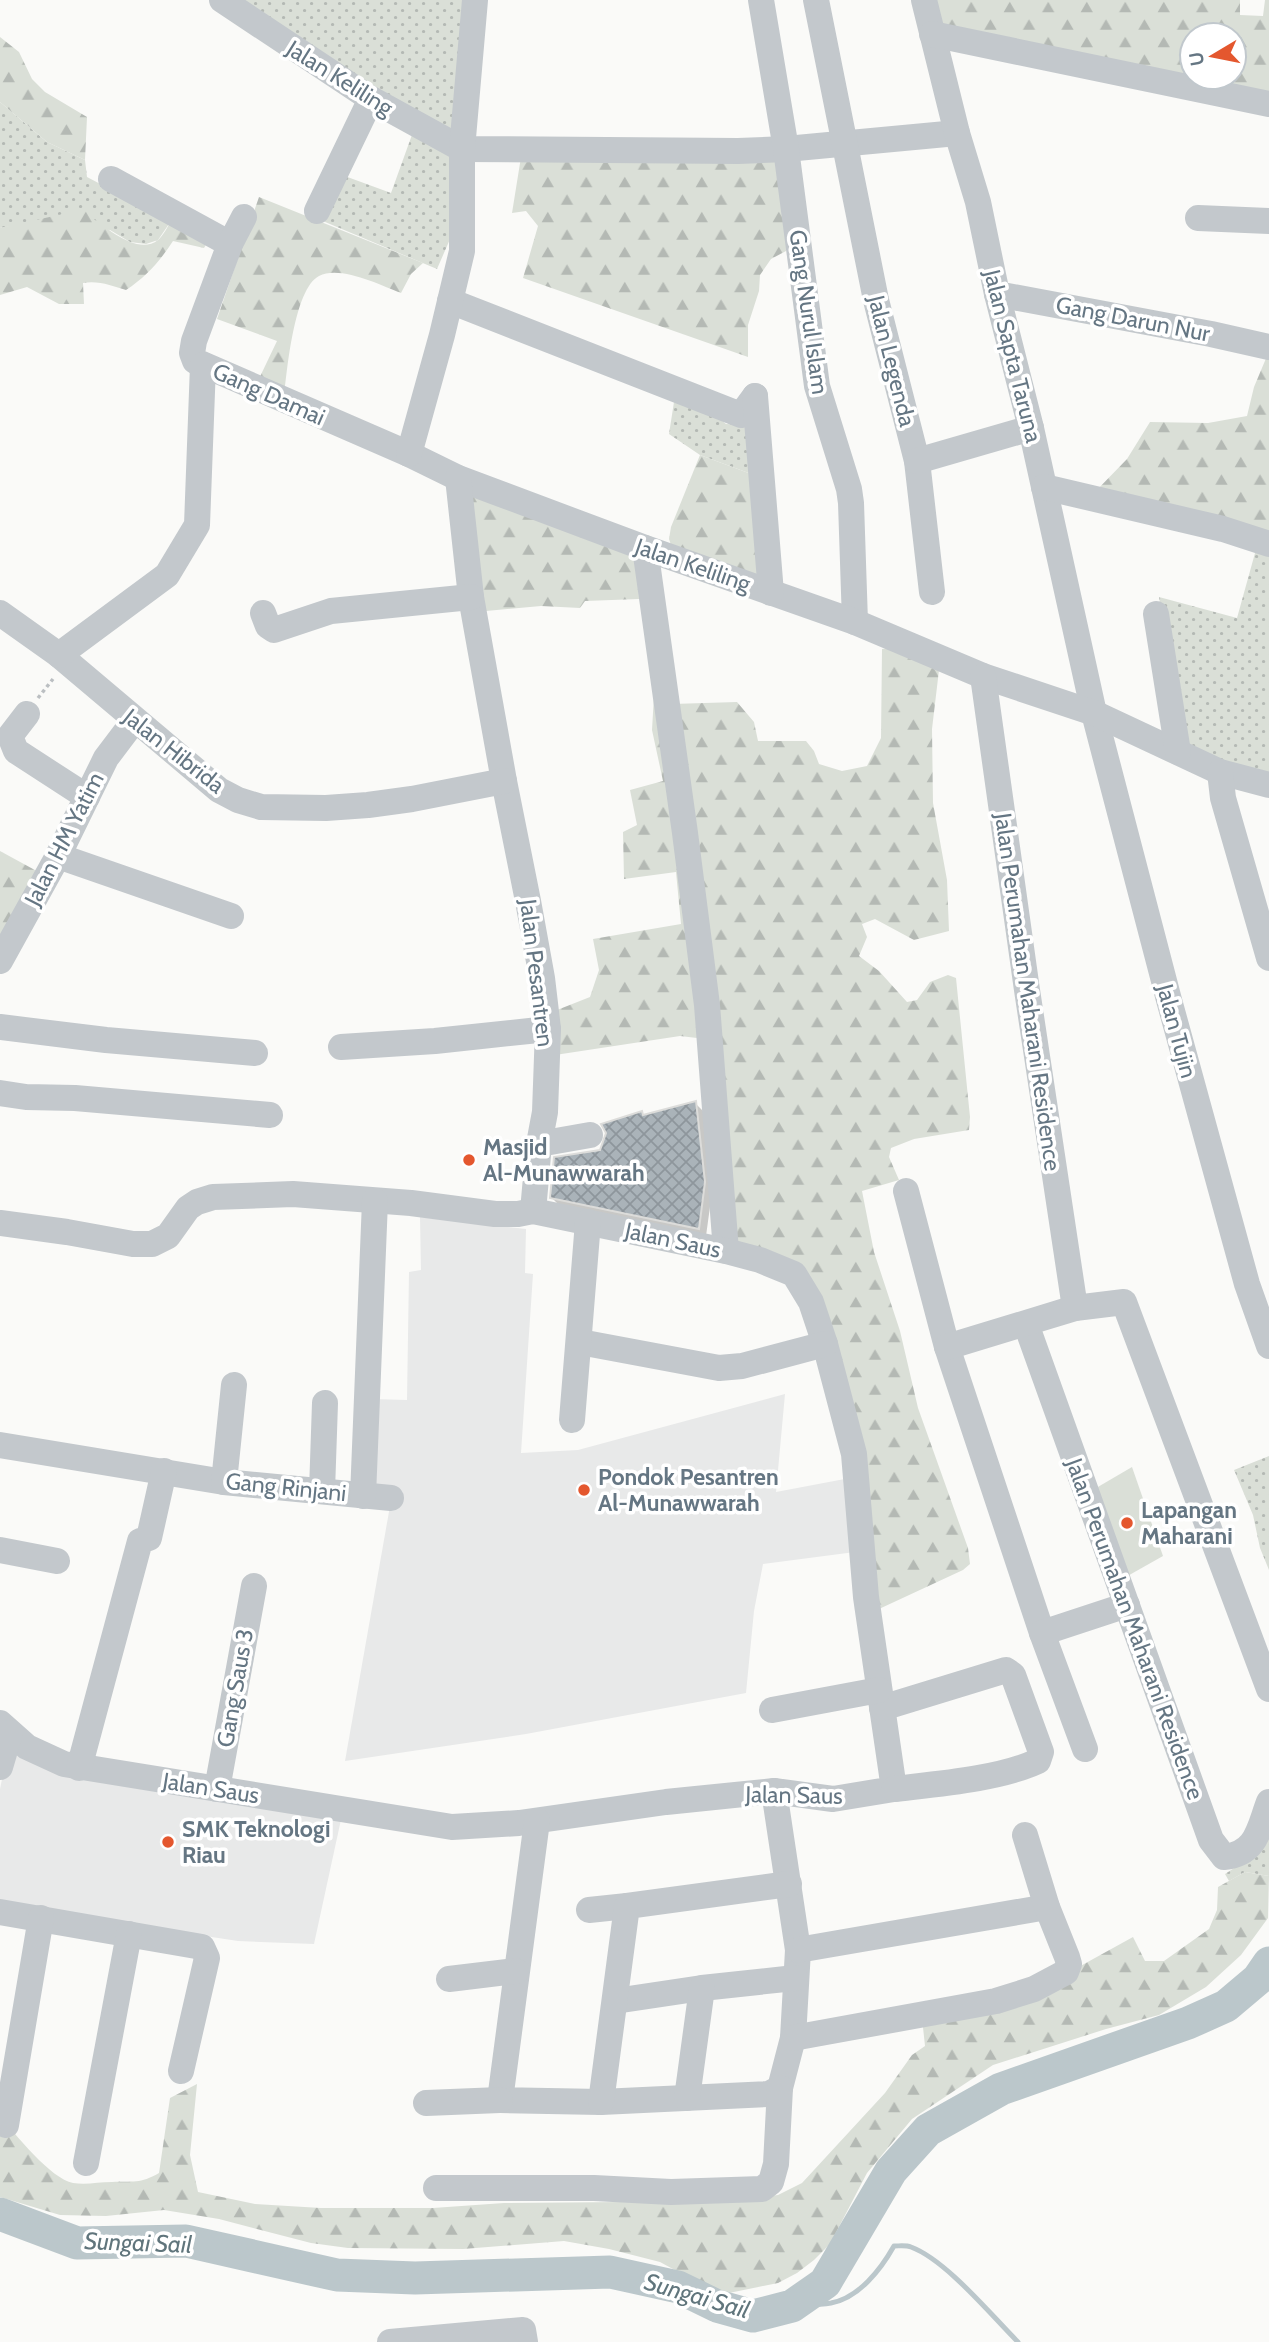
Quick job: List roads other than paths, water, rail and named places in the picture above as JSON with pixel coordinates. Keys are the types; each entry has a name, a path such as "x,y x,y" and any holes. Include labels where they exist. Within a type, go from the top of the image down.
{"street":[{"name":"Jalan Keliling","path":"222,0 370,99 462,149 786,149 957,133"},
{"path":"408,454 462,251 462,149 475,0"},
{"name":"Gang Nurul Islam","path":"761,0 786,149 817,386 851,503 855,622"},
{"name":"Jalan Legenda","path":"817,0 876,300 917,461 932,592"},
{"name":"Jalan Sapta Taruna","path":"924,0 957,133 978,202 1094,713"},
{"path":"932,34 1269,104"},
{"path":"317,211 370,99"},
{"path":"111,178 230,244"},
{"name":"Gang Damai","path":"244,217 230,244 192,347 195,360 408,454"},
{"path":"1198,218 1269,221"},
{"name":"Gang Darun Nur","path":"997,294 1195,330 1269,347"},
{"path":"450,300 741,415 755,396 771,593"},
{"path":"63,658 167,575 197,525 203,365"},
{"path":"917,461 1031,428"},
{"name":"Jalan Keliling","path":"408,454 458,478 855,622 984,676 1094,713 1220,772 1269,785"},
{"name":"Jalan Pesantren","path":"458,478 471,597 533,927 548,1029 545,1112 539,1144 533,1211"},
{"path":"1044,487 1223,529 1269,544"},
{"path":"645,548 707,1004 726,1251"},
{"path":"263,613 268,626 274,630 331,611 471,597"},
{"name":"Jalan Hibrida","path":"0,613 63,658 134,721 219,790 238,800 261,807 326,808 368,805 504,781"},
{"path":"1156,614 1178,752"},
{"name":"Jalan Perumahan Maharani Residence","path":"984,676 1027,990 1075,1308"},
{"path":"27,713 10,736 16,751 87,797"},
{"name":"Jalan Tujin","path":"1094,713 1243,1272 1269,1346"},
{"name":"Jalan HM Yatim","path":"0,961 58,856 106,758 134,721"},
{"path":"1220,772 1223,798 1263,911 1269,958"},
{"path":"58,856 232,916"},
{"path":"0,1027 106,1040 256,1053"},
{"path":"341,1047 435,1041 548,1029"},
{"path":"0,1093 270,1115"},
{"path":"539,1144 590,1135"},
{"path":"905,1191 947,1347 1042,1633 1085,1749"},
{"path":"0,1223 68,1231 133,1244 152,1244 168,1236 188,1208 205,1199 293,1194 495,1214 533,1211"},
{"name":"Gang Rinjani","path":"0,1445 224,1482 363,1496 375,1201"},
{"name":"Jalan Saus","path":"5,1728 46,1757 79,1768 437,1826 537,1821 666,1802 774,1790 833,1799 894,1789 866,1597 854,1454 825,1343 811,1302 794,1274 760,1260 726,1251 533,1211"},
{"path":"572,1420 588,1222"},
{"path":"947,1347 1075,1308 1124,1302 1269,1689"},
{"name":"Jalan Perumahan Maharani Residence","path":"1026,1324 1211,1840 1224,1857 1238,1856 1255,1842 1269,1802"},
{"path":"580,1342 719,1368 742,1366 825,1343"},
{"path":"224,1482 234,1385"},
{"path":"321,1491 325,1403"},
{"path":"79,1768 140,1541 149,1538 164,1471"},
{"path":"363,1496 391,1498"},
{"path":"0,1550 57,1561"},
{"name":"Gang Saus 3","path":"217,1789 254,1586"},
{"path":"1042,1633 1127,1605"},
{"path":"772,1710 881,1699 1006,1670 1013,1675 1041,1752 1038,1761 1024,1767 949,1783 894,1789"},
{"path":"0,1767 5,1728"},
{"path":"436,2188 594,2188 671,2192 762,2189 771,2182 776,2164 780,2088 793,2038 798,1950 774,1790"},
{"path":"500,2100 537,1821"},
{"path":"793,2038 996,2001 1034,1989 1066,1972 1069,1964 1046,1907 1025,1835"},
{"path":"589,1910 789,1884"},
{"path":"601,2102 627,1906"},
{"path":"798,1950 1046,1907"},
{"path":"0,1912 202,1947 207,1958 181,2071"},
{"path":"6,2125 41,1918"},
{"path":"86,2163 129,1934"},
{"path":"449,1979 516,1972"},
{"path":"615,2001 795,1978"},
{"path":"687,2098 702,1988"},
{"path":"426,2103 500,2100 601,2102 769,2094 780,2088"},
{"path":"390,2342 523,2330 525,2342"}],"waterway":[{"name":"Sungai Sail","path":"0,2214 77,2243 186,2241 337,2275 415,2278 610,2272 678,2287 717,2306 753,2316 792,2306 825,2283 891,2171 928,2130 1001,2089 1188,2023 1226,2006 1258,1979 1269,1963"},
{"path":"792,2306 831,2303 851,2295 876,2273 894,2246 907,2246 925,2254 953,2276 1018,2342"}],"place":[{"name":"Masjid Al-Munawwarah","path":"469,1160"},
{"name":"Pondok Pesantren Al-Munawwarah","path":"584,1490"},
{"name":"Lapangan Maharani","path":"1127,1523"},
{"name":"SMK Teknologi Riau","path":"168,1842"}]}
